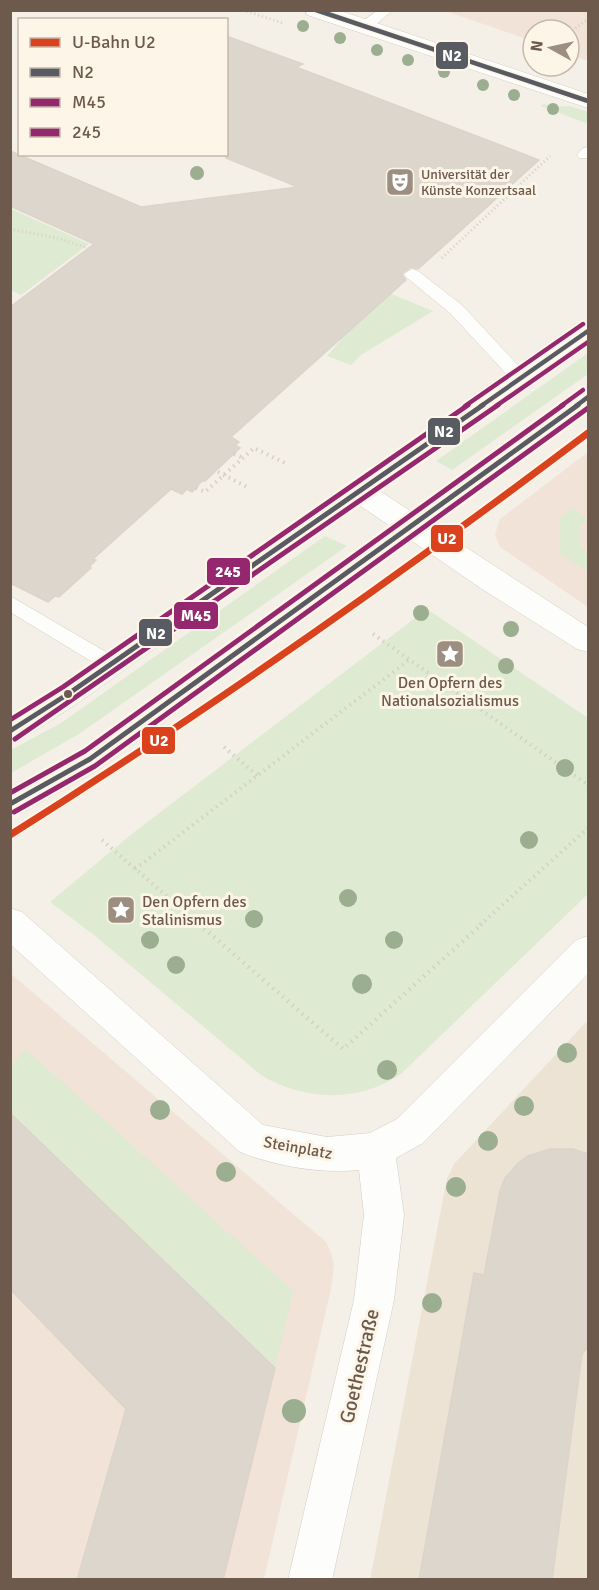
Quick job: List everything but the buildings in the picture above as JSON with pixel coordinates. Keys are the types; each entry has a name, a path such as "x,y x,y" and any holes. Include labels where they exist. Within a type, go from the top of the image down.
{"street":[{"path":"315,10 588,101"},
{"path":"10,731 111,664 588,331"},
{"path":"10,804 90,759 588,397"},
{"path":"359,491 493,581 588,641"},
{"name":"Steinplatz","path":"10,922 253,1140 327,1155 376,1149 392,1143 410,1131 586,959"},
{"name":"Goethestraße","path":"310,1580 374,1300 384,1215 376,1149"}],"lane":[{"path":"364,27 387,10"},
{"path":"416,277 456,309 520,378"},
{"path":"456,309 470,298"},
{"path":"10,603 111,664"}],"path":[{"path":"416,277 552,154"},
{"path":"10,229 57,238 88,248"},
{"path":"196,488 205,492 254,448 285,463"},
{"path":"234,454 243,458"},
{"path":"218,472 249,488"},
{"path":"373,634 588,785"},
{"path":"135,869 409,660"},
{"path":"224,747 258,776"},
{"path":"102,840 343,1048 588,828"}],"shaded area":[{"path":"445,11 588,11 588,61 581,58 581,18 521,18 521,37"},
{"path":"588,452 588,607 500,547 495,534 500,519"},
{"path":"10,973 326,1242 331,1253 334,1265 331,1289 264,1579 11,1579"},
{"path":"588,1022 588,1579 370,1580 447,1178 454,1164"}],"green space":[{"path":"544,104 552,107 570,106 588,112 588,124 541,106"},
{"path":"11,209 89,244 21,295 11,290"},
{"path":"384,291 433,311 361,355 351,365 327,356 341,340 326,333"},
{"path":"588,353 588,374 452,470 436,461"},
{"path":"572,508 587,517 580,526 581,548 588,554 588,572 560,554 560,519"},
{"path":"325,536 347,546 79,734 11,773 11,750 61,723"},
{"path":"427,609 588,718 588,894 401,1074 385,1083 350,1094 313,1094 295,1090 261,1075 94,935 50,902 133,833"},
{"path":"26,1049 293,1291 275,1368 11,1113 11,1066"}],"metro line":[{"name":"U2","path":"10,835 159,740 304,641 588,433"}],"transit line":[{"name":"N2","path":"316,10 588,101"},
{"name":"245","path":"10,720 63,687 583,324"},
{"name":"N2","path":"10,731 68,694 588,331"},
{"name":"M45","path":"15,739 588,342"},
{"name":"245","path":"10,793 85,751 583,390"},
{"name":"N2","path":"10,804 90,759 588,397"},
{"name":"M45","path":"14,812 95,766 588,408"}],"place":[{"name":"Universität der Künste Konzertsaal","path":"400,182"},
{"name":"Den Opfern des Nationalsozialismus","path":"450,654"},
{"name":"Den Opfern des Stalinismus","path":"121,910"}]}
